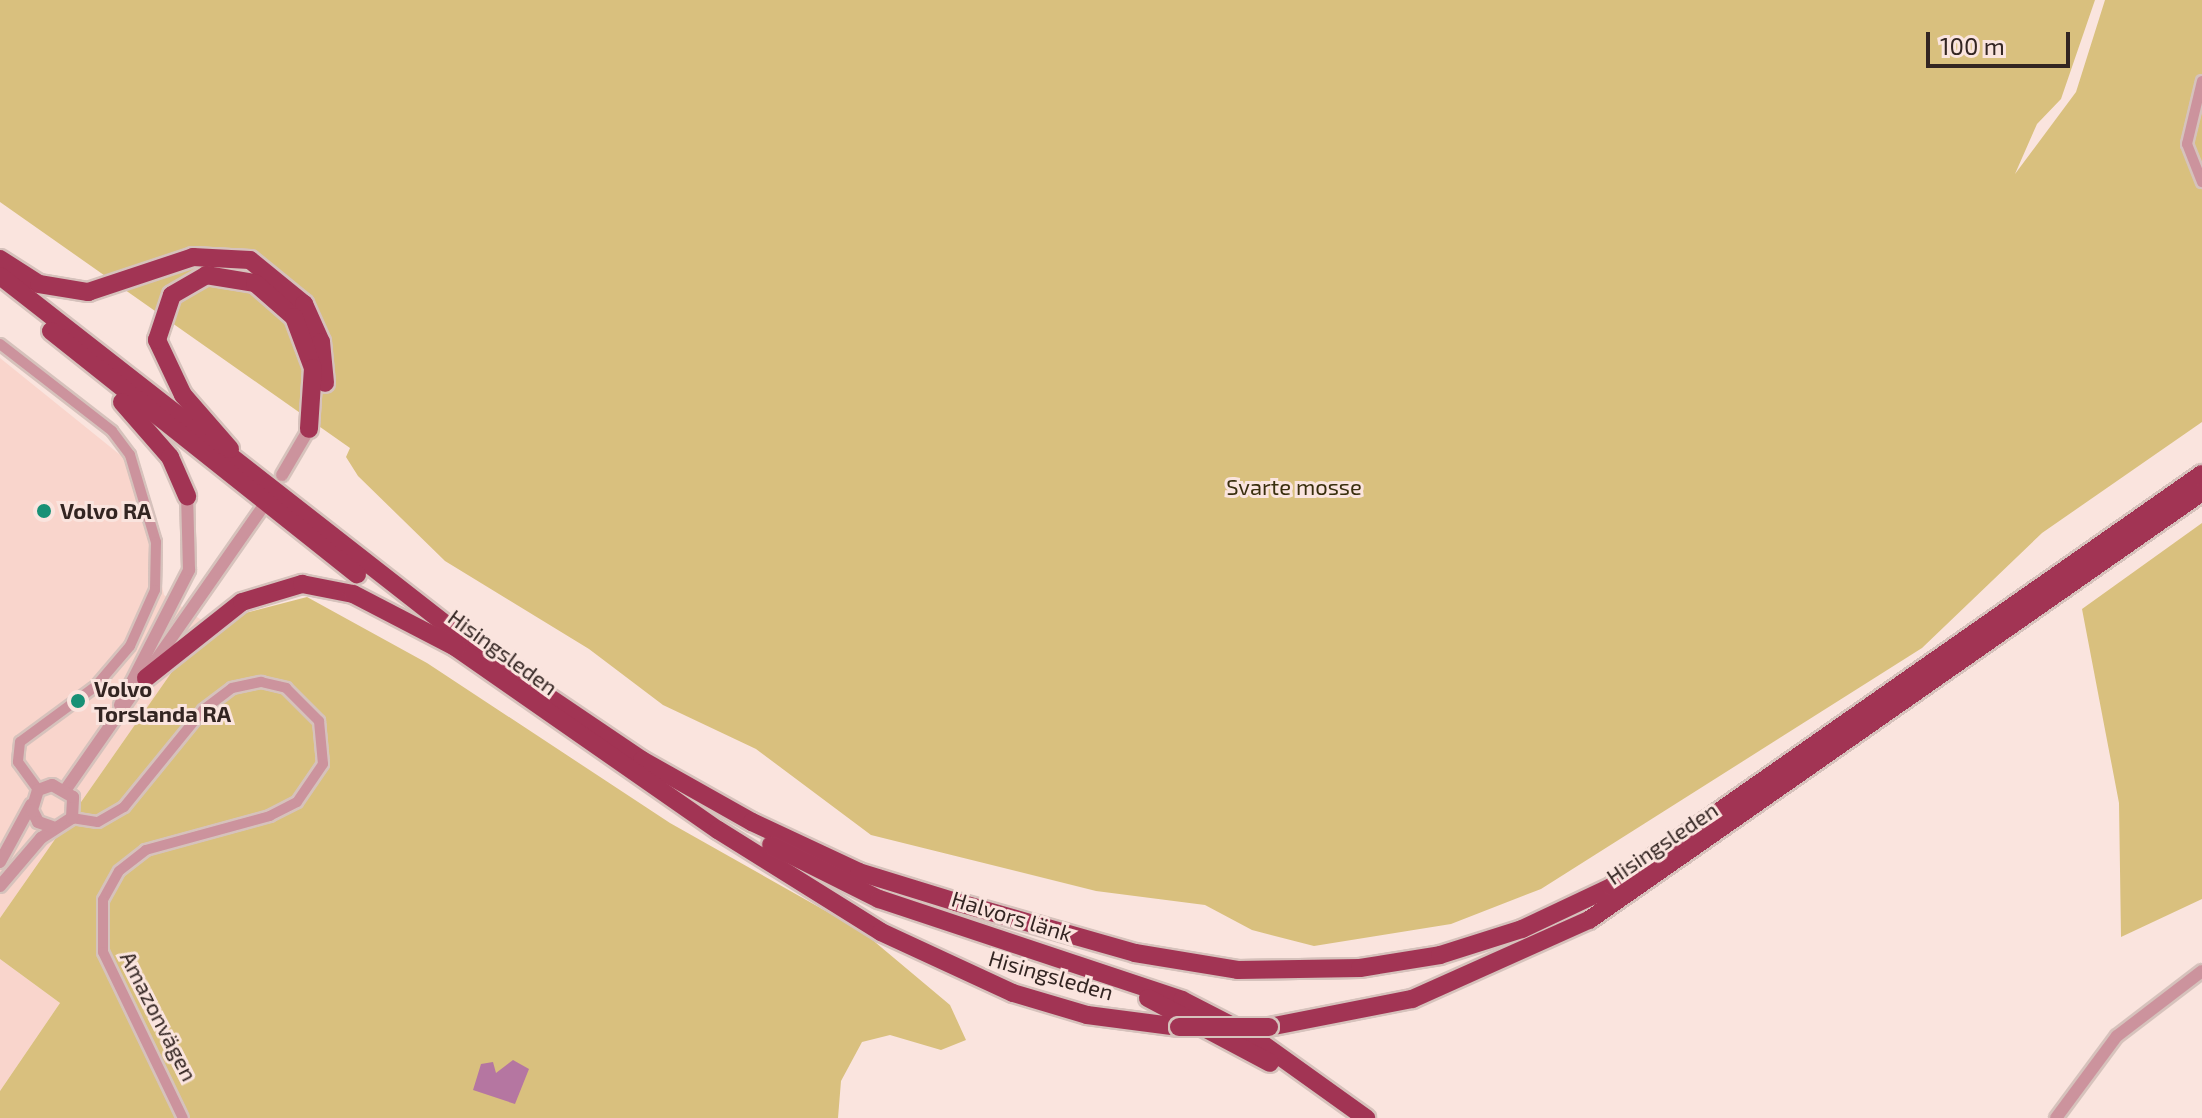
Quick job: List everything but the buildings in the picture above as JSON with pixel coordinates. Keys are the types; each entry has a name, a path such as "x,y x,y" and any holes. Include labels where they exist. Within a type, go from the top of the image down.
{"highway":[{"path":"0,259 39,284 88,292 207,255 263,266 295,292 321,342 325,391 309,429"},
{"path":"257,482 164,365 158,327 177,290 195,278 229,275 265,288 287,307 313,368 309,429"},
{"name":"Hisingsleden","path":"0,276 257,482 476,648 642,760 859,872 1121,949 1274,972 1402,963 1522,929 1611,887 2202,474"},
{"name":"Hisingsleden","path":"0,290 457,648 718,830 881,932 983,982 1087,1015 1179,1027 1269,1027 1412,999 1589,920 2202,492"},
{"path":"56,335 154,436 187,496"},
{"path":"2180,507 2202,500"},
{"path":"146,678 242,602 302,584 353,594 457,648"},
{"name":"Halvors länk","path":"642,760 824,875 1102,969 1212,1014 1366,1118"},
{"name":"Halvors länk","path":"718,830 848,895 1081,972 1190,1018 1351,1118"}],"street":[{"path":"2202,81 2199,114 2187,151 2202,182"},
{"path":"0,344 112,431 130,455 156,542 155,590 130,646 96,686 20,742 18,762 38,790"},
{"path":"282,475 309,429"},
{"path":"109,730 189,570 187,496"},
{"path":"0,886 55,828 72,818 66,789 261,509"},
{"name":"Amazonvägen","path":"72,818 98,822 124,807 203,710 240,685 286,688 319,721 323,764 297,802 270,816 146,850 119,871 103,900 103,952 183,1118"},
{"path":"38,790 66,789"},
{"path":"0,862 38,790"},
{"path":"31,805 38,822 55,828"},
{"path":"2056,1118 2117,1036 2202,971"}],"shaded area":[{"path":"0,358 124,458 144,507 164,595 206,623 0,918"},
{"path":"0,959 60,1003 0,1091"},
{"path":"513,1060 529,1069 515,1104 473,1090 481,1064 493,1062 496,1073"}],"green space":[{"name":"Svarte mosse","path":"0,0 2095,0 2061,99 2037,124 2015,174 2076,92 2105,0 2202,0 2202,422 2042,533 1922,648 1541,889 1451,924 1314,946 1252,930 1205,905 1096,891 871,835 756,749 663,705 589,649 445,561 358,476 346,457 350,448 0,202"},
{"path":"2202,523 2202,899 2121,937 2119,803 2082,609"},
{"path":"307,597 427,663 670,823 863,932 950,1005 966,1040 941,1050 890,1035 862,1042 841,1081 838,1118 0,1118 0,1091 60,1003 0,959 0,918 206,623"}],"place":[{"name":"Volvo RA","path":"44,511"},
{"name":"Volvo Torslanda RA","path":"78,701"}]}
